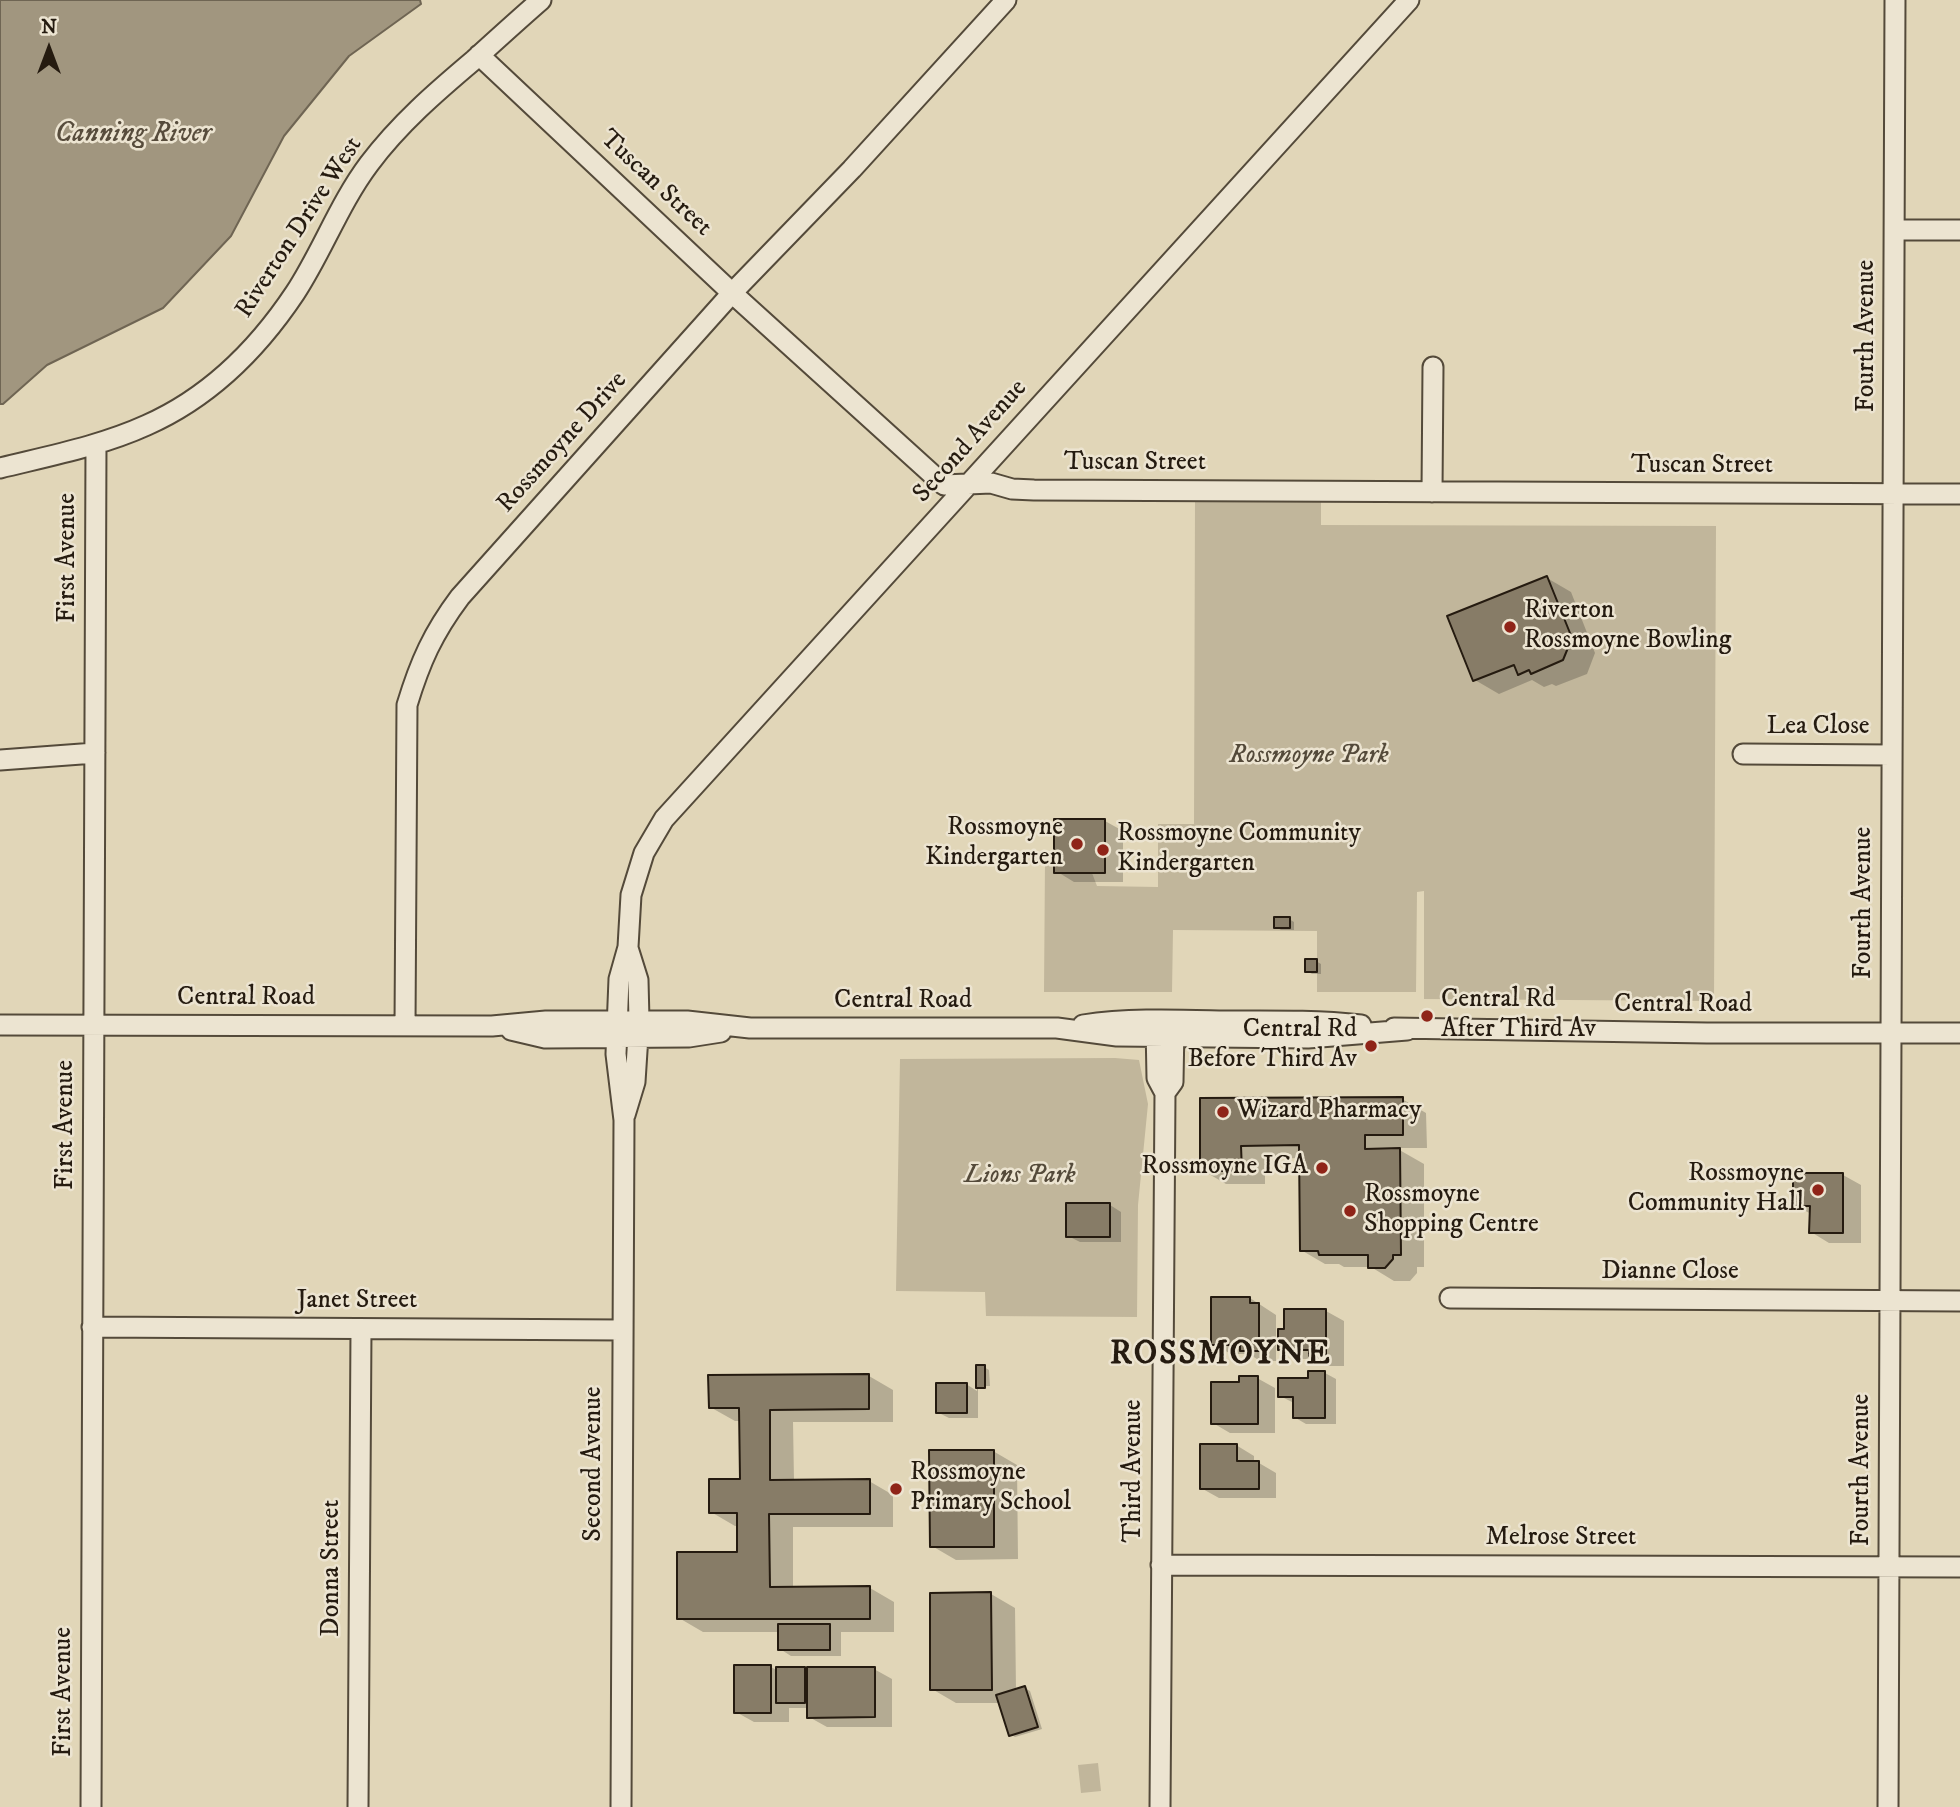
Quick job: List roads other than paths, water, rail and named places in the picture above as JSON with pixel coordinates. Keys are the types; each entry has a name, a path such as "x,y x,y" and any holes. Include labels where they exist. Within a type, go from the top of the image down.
{"street":[{"name":"Riverton Drive West","path":"0,468 96,444 147,425 202,393 244,358 271,327 296,291 367,167 390,137 421,105 541,0"},
{"name":"Rossmoyne Drive","path":"405,1025 407,705 418,668 440,623 460,597 732,293 852,169 1006,0"},
{"name":"Second Avenue","path":"621,1807 624,1120 618,1082 617,1028 619,979 628,947 631,895 644,853 664,819 1409,0"},
{"name":"Fourth Avenue","path":"1888,1807 1895,0"},
{"name":"Tuscan Street","path":"479,55 732,293 944,485 991,483 1012,489 1960,494"},
{"path":"1895,230 1960,230"},
{"path":"1432,492 1433,367"},
{"name":"First Avenue","path":"91,1807 96,444"},
{"path":"0,760 95,752"},
{"name":"Lea Close","path":"1743,754 1892,755"},
{"name":"Second Avenue","path":"624,1120 635,1082 638,1029 638,980 628,947"},
{"name":"Central Road","path":"0,1025 492,1026 545,1038 617,1028 689,1037 750,1028 1057,1028 1114,1020 1165,1029 1323,1021 1407,1030 1960,1032"},
{"name":"Third Avenue","path":"1160,1807 1165,1093 1172,1082 1165,1029"},
{"name":"Dianne Close","path":"1450,1297 1960,1301"},
{"name":"Janet Street","path":"92,1327 622,1330"},
{"name":"Donna Street","path":"358,1807 361,1329"},
{"name":"Melrose Street","path":"1161,1565 1960,1567"}],"water":[{"name":"Canning River","path":"0,0 420,0 421,4 349,56 284,136 231,236 163,308 47,365 0,404"}],"place":[{"name":"Riverton Rossmoyne Bowling","path":"1510,627"},
{"name":"Rossmoyne Kindergarten","path":"1077,844"},
{"name":"Rossmoyne Community Kindergarten","path":"1103,850"},
{"name":"Central Rd After Third Av","path":"1427,1016"},
{"name":"Central Rd Before Third Av","path":"1371,1046"},
{"name":"Wizard Pharmacy","path":"1223,1112"},
{"name":"Rossmoyne IGA","path":"1322,1168"},
{"name":"Rossmoyne Community Hall","path":"1818,1190"},
{"name":"Rossmoyne Shopping Centre","path":"1350,1211"},
{"name":"Rossmoyne Primary School","path":"896,1489"}],"district":[{"name":"ROSSMOYNE","path":"1221,1356"}],"park label":[{"name":"Rossmoyne Park","path":"1309,757"},
{"name":"Lions Park","path":"1020,1177"}]}
